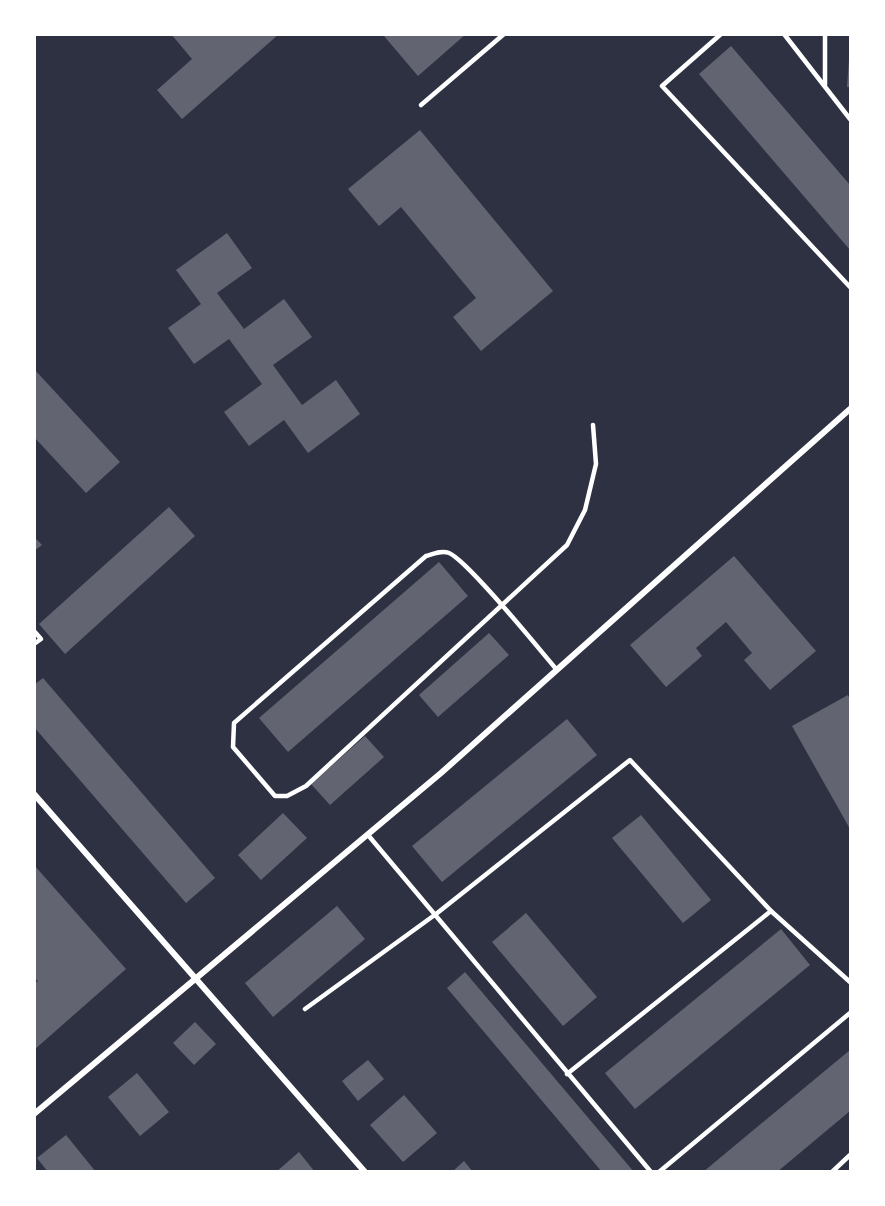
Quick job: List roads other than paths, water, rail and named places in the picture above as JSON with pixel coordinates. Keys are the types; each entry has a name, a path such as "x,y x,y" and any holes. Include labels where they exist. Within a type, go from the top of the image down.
{"street":[{"path":"34,1114 368,835 850,409"},
{"path":"34,794 365,1172"}],"lane":[{"path":"421,105 504,34"},
{"path":"721,34 662,86 850,287"},
{"path":"784,34 850,119"},
{"path":"825,34 825,85"},
{"path":"557,670 501,607 450,553 439,552 426,556 234,723 232,747 275,796 286,796 306,786 501,607 567,545 585,510 596,465 593,425"},
{"path":"34,631 41,639 34,644"},
{"path":"304,1009 436,914 630,760 771,911 850,982"},
{"path":"368,835 651,1172"},
{"path":"567,1074 771,911"},
{"path":"659,1172 850,1013"},
{"path":"832,1172 850,1155"}]}
